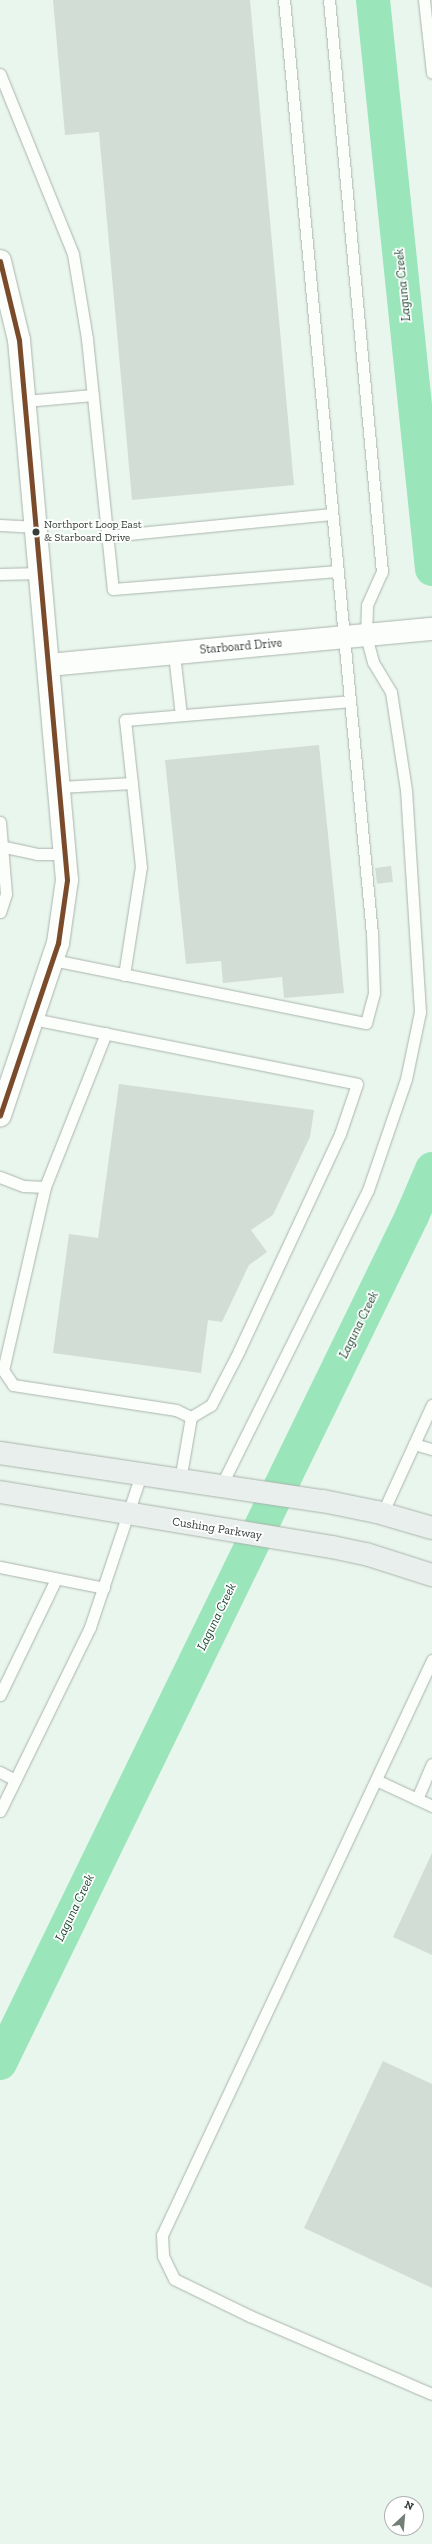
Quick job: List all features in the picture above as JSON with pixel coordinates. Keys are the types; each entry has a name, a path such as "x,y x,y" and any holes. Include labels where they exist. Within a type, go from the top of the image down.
{"main road":[{"path":"0,1453 322,1501 382,1514 432,1528"},
{"name":"Cushing Parkway","path":"0,1492 129,1515 303,1542 366,1554 432,1575"}],"street":[{"path":"0,261 19,340 26,401 66,854 65,912 53,960 0,1112"},
{"name":"Starboard Drive","path":"49,665 432,629"}],"lane":[{"path":"53,960 366,1023 374,993 372,934 284,0"},
{"path":"227,1487 368,1190 406,1079 420,1012 406,790 391,692 373,662 367,605 382,572 329,0"},
{"path":"424,0 432,73"},
{"path":"0,75 73,254 87,339 113,589 337,571"},
{"path":"26,401 93,395"},
{"path":"108,536 332,514"},
{"path":"0,525 37,526"},
{"path":"0,574 41,573"},
{"path":"174,654 181,715"},
{"path":"124,975 141,867 125,720 349,701"},
{"path":"60,787 132,783"},
{"path":"0,822 6,894 0,912"},
{"path":"1,846 37,854 66,854"},
{"path":"33,1018 357,1084 340,1134 239,1351 211,1405 191,1416"},
{"path":"106,1033 45,1187 3,1370 13,1385 176,1410 191,1416"},
{"path":"0,1177 24,1186 45,1187"},
{"path":"382,1514 432,1405"},
{"path":"180,1480 191,1416"},
{"path":"414,1444 432,1449"},
{"path":"0,1811 90,1627 129,1515 141,1475"},
{"path":"0,1567 104,1588"},
{"path":"0,1695 56,1579"},
{"path":"431,1665 162,2235 163,2256 174,2279 250,2316 432,2394"},
{"path":"417,1799 432,1764"},
{"path":"0,1772 15,1780"},
{"path":"376,1780 432,1806"}],"building":[{"path":"53,0 250,0 294,485 132,500 99,132 65,135"},
{"path":"319,745 344,993 284,998 282,977 223,983 221,961 186,964 165,760"},
{"path":"391,866 393,882 377,884 375,868"},
{"path":"119,1084 314,1110 310,1137 273,1215 251,1230 267,1252 249,1265 222,1322 208,1320 201,1373 53,1353 69,1234 98,1238"},
{"path":"432,1853 432,1955 393,1937"},
{"path":"383,2061 432,2084 432,2288 304,2228"}],"waterway":[{"name":"Laguna Creek","path":"373,0 432,569"},
{"name":"Laguna Creek","path":"0,2063 412,1216 432,1169"}],"transit line":[{"path":"0,261 19,340 67,880 58,943 0,1115"}],"place":[{"name":"Northport Loop East & Starboard Drive","path":"36,532"}]}
